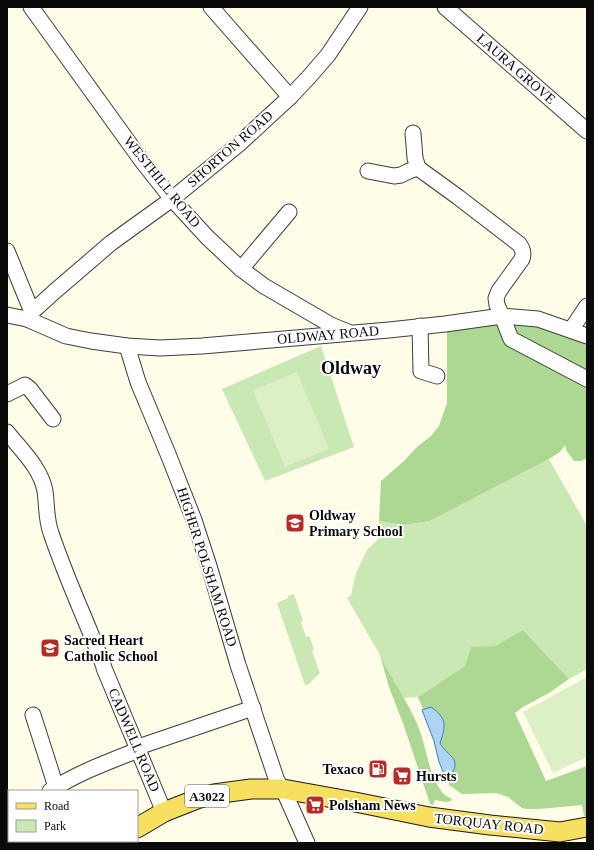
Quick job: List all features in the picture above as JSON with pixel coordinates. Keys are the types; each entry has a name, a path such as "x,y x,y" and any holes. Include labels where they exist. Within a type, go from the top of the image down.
{"main road":[{"name":"TORQUAY ROAD","path":"138,827 164,812 197,799 214,794 250,789 283,789 429,817 480,824 560,832 587,827"}],"street":[{"name":"WESTHILL ROAD","path":"31,7 142,161 172,199 207,237 241,269 264,286 331,325 348,333"},
{"path":"211,7 290,97"},
{"name":"SHORTON ROAD","path":"30,316 54,292 111,243 172,199 239,144 290,97 328,54 360,7"},
{"name":"LAURA GROVE","path":"445,7 587,131"},
{"path":"413,133 415,158 418,168 513,239 522,248 524,254 522,259 499,291 496,298 497,305 511,339 587,380"},
{"path":"368,171 394,176 400,175 408,170 418,168"},
{"path":"241,269 289,212"},
{"path":"7,251 30,316"},
{"path":"571,330 587,306"},
{"name":"OLDWAY ROAD","path":"7,315 30,316 66,336 127,346 160,348 202,346 388,330 502,316 538,318 587,336"},
{"path":"420,326 421,370 437,376"},
{"name":"HIGHER POLSHAM ROAD","path":"127,346 138,382 194,520 231,642 277,781 283,789 307,843"},
{"path":"7,394 26,385 53,419"},
{"name":"CADWELL ROAD","path":"7,432 33,465 42,481 45,490 50,532 164,812"},
{"path":"33,715 53,789 93,768 138,750 144,745 253,708"}],"green space":[{"path":"507,318 587,338 587,458 581,461 574,461 566,450 565,445 560,452 549,459 430,521 403,525 379,521 381,481 431,436 439,426 447,403 447,325"},
{"path":"321,346 354,447 265,481 222,389"},
{"path":"297,372 329,449 285,467 253,390"},
{"path":"549,459 587,526 587,669 569,679 523,630 495,646 488,646 465,666 418,697 403,698 347,598 351,595 356,573 367,550 379,538 379,521 403,525 430,521"},
{"path":"294,594 303,621 301,622 306,637 309,636 310,638 314,650 312,651 320,673 309,684 305,685 277,603"},
{"path":"523,630 569,679 515,713 546,781 587,766 587,816 584,816 582,805 527,809 522,808 508,797 496,793 462,794 449,785 426,716 418,697 465,666 471,647 495,646"},
{"path":"380,655 414,717 421,733 434,777 445,795 452,799 451,801 445,802 435,800 433,805 430,804 404,726 389,687"},
{"path":"587,677 587,757 553,773 523,712"}],"water":[{"path":"431,707 440,715 444,723 440,743 453,758 455,765 451,775 445,776 422,710"}],"place":[{"name":"Oldway Primary School","path":"295,523"},
{"name":"Sacred Heart Catholic School","path":"50,648"},
{"name":"Texaco","path":"378,769"},
{"name":"Hursts","path":"402,776"},
{"name":"Polsham News","path":"315,805"}],"district":[{"name":"Oldway","path":"351,368"}]}
